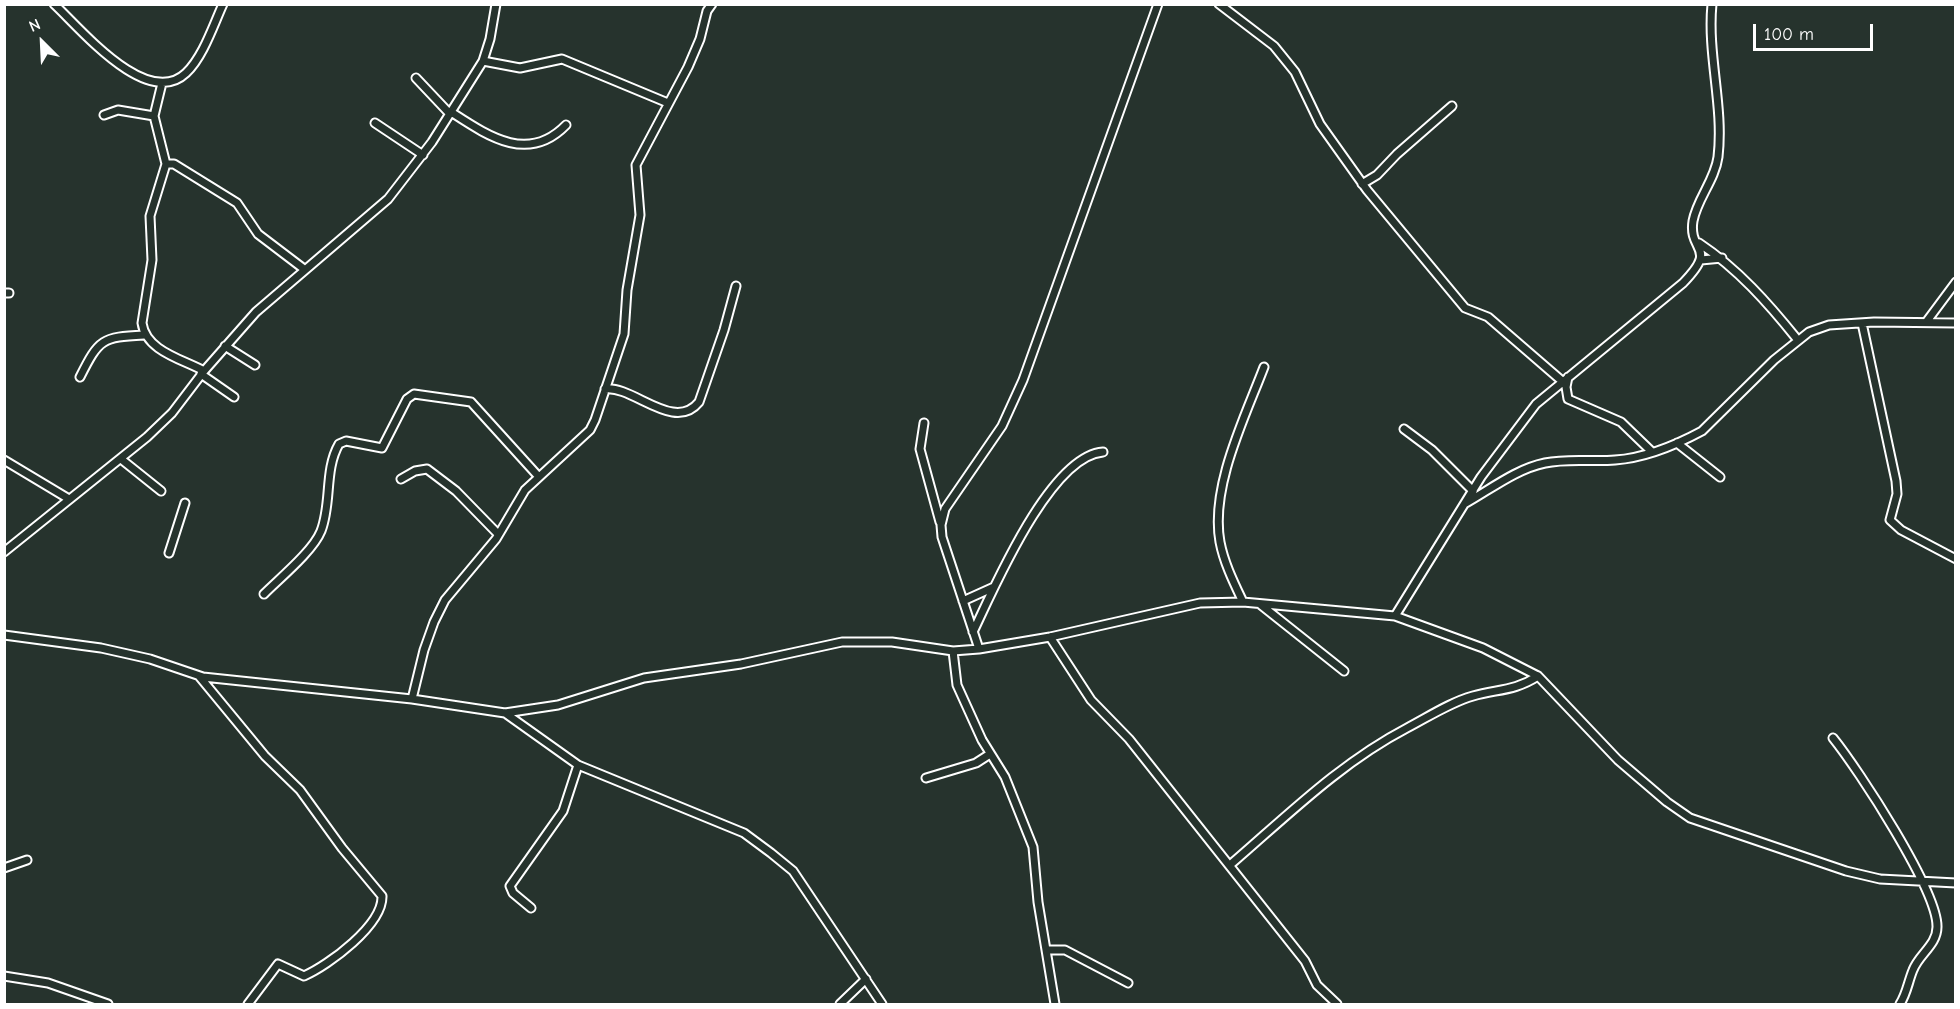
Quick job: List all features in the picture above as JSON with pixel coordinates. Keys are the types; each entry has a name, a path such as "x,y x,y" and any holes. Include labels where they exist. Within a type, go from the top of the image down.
{"street":[{"path":"54,4 116,63 153,82 162,83 186,74 223,4"},
{"path":"4,552 121,459 172,413 225,346 256,312 388,199 423,154 483,61 490,39 496,4"},
{"path":"412,699 434,622 445,600 498,534 525,490 590,430 624,334 627,290 640,215 636,165 700,39 704,20 712,4"},
{"path":"941,525 951,498 1002,426 1023,380 1158,4"},
{"path":"1219,4 1274,46 1288,63 1309,99 1320,124 1362,184 1465,308 1488,317 1565,379 1568,399 1621,422 1652,452"},
{"path":"1395,616 1473,491 1536,404 1683,283 1701,260 1701,249 1696,241 1692,224 1718,159 1719,139 1712,4"},
{"path":"483,61 520,68 562,59 668,103"},
{"path":"416,78 451,113 490,138 515,144 548,141 566,125"},
{"path":"162,83 154,116 166,164 150,216 153,247 142,323 144,335 156,346 203,373 234,397"},
{"path":"1362,184 1377,175 1397,154 1452,106"},
{"path":"104,115 118,110 154,116"},
{"path":"375,123 423,154"},
{"path":"166,164 174,164 237,203 258,234 304,269"},
{"path":"1696,241 1722,258 1768,304 1797,339"},
{"path":"1701,260 1722,258"},
{"path":"1927,321 1956,282"},
{"path":"605,389 614,388 657,407 682,412 694,408 699,402 724,330 736,286"},
{"path":"1464,505 1522,470 1545,463 1614,460 1652,452 1702,431 1797,339 1829,325 1927,321 1956,323"},
{"path":"1862,323 1896,482 1897,494 1890,520 1901,530 1956,559"},
{"path":"80,377 94,350 102,342 121,336 144,335"},
{"path":"225,346 255,365"},
{"path":"1243,602 1222,550 1218,522 1232,453 1264,367"},
{"path":"264,594 314,542 321,531 331,463 339,444 346,441 382,447 410,395 419,394 471,402 539,477"},
{"path":"924,423 920,449 949,561 979,649"},
{"path":"1404,429 1432,450 1473,491"},
{"path":"1677,443 1720,477"},
{"path":"973,632 1027,522 1084,457 1103,452"},
{"path":"121,459 161,491"},
{"path":"4,460 69,499"},
{"path":"401,479 420,469 427,469 456,491 498,534"},
{"path":"169,554 185,503"},
{"path":"963,601 994,587"},
{"path":"4,635 101,648 150,659 200,676 412,699 505,713 558,705 644,678 741,664 842,642 892,642 953,651 979,649 1050,638 1200,603 1243,602 1395,616 1483,648 1538,676 1618,760 1667,802 1690,818 1846,872 1880,879 1956,883"},
{"path":"1260,604 1344,671"},
{"path":"1050,638 1092,700 1129,739 1179,806 1305,961 1317,985 1337,1005"},
{"path":"953,651 957,685 990,754 1005,777 1033,847 1055,1005"},
{"path":"200,676 265,756 300,790 342,848 382,896 377,915 333,959 304,976 278,964 248,1005"},
{"path":"1230,866 1307,795 1349,762 1406,728 1470,696 1514,689 1538,676"},
{"path":"505,713 578,765 744,833 771,853 793,872 882,1005"},
{"path":"1833,738 1853,763 1894,829 1935,912 1937,936 1913,970 1907,992 1900,1005"},
{"path":"926,778 976,763 990,754"},
{"path":"531,908 513,893 510,886 563,811 578,765"},
{"path":"4,868 27,860"},
{"path":"1046,950 1065,950 1128,983"},
{"path":"4,976 48,983 108,1005"},
{"path":"840,1005 866,980"}]}
